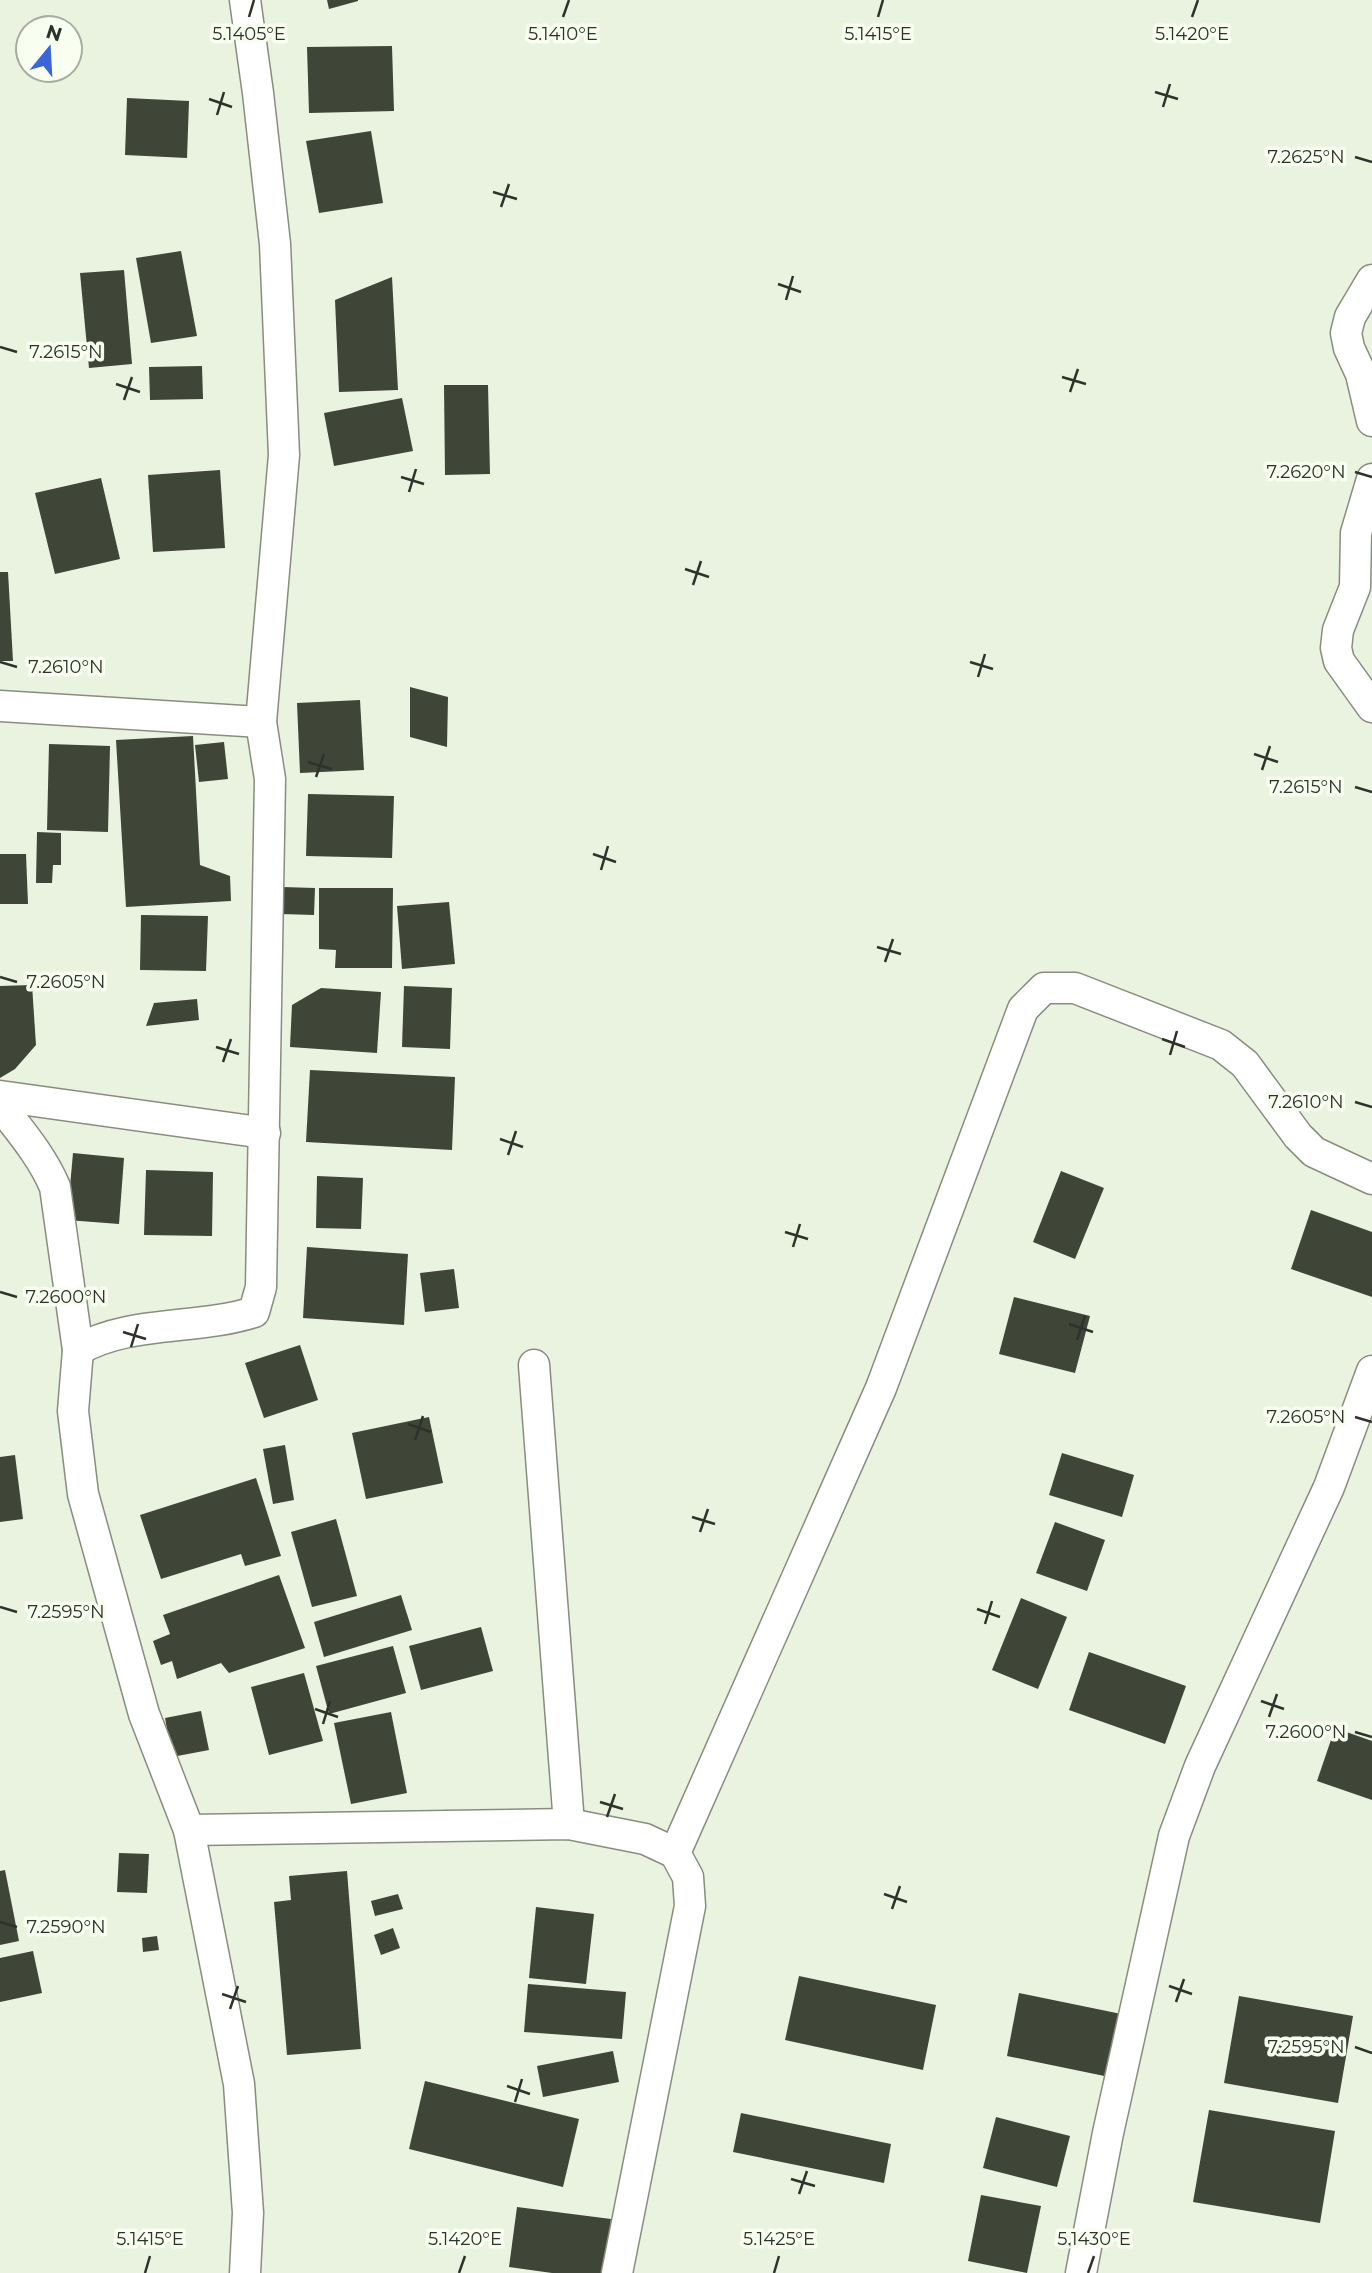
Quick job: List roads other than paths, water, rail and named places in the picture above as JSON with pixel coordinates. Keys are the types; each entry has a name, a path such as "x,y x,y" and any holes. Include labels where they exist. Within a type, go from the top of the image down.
{"street":[{"path":"78,1350 133,1330 229,1320 254,1312 261,1287 266,886 270,779 261,722 284,454 275,244 245,0"},
{"path":"1372,280 1350,317 1346,334 1349,348 1361,373 1372,421"},
{"path":"1372,478 1356,533 1355,587 1338,630 1336,648 1339,661 1372,707"},
{"path":"0,706 261,722"},
{"path":"675,1853 881,1388 1023,1009 1044,988 1075,988 1221,1045 1245,1064 1298,1136 1314,1152 1372,1179"},
{"path":"0,1096 265,1133"},
{"path":"0,1105 36,1151 55,1187 78,1350 73,1411 83,1494 144,1714 189,1830 239,2084 248,2214 245,2273"},
{"path":"534,1365 569,1824"},
{"path":"1081,2273 1108,2133 1174,1836 1200,1766 1367,1402 1372,1371"},
{"path":"189,1830 569,1824 646,1839 675,1853 688,1877 690,1906 617,2273"}]}
